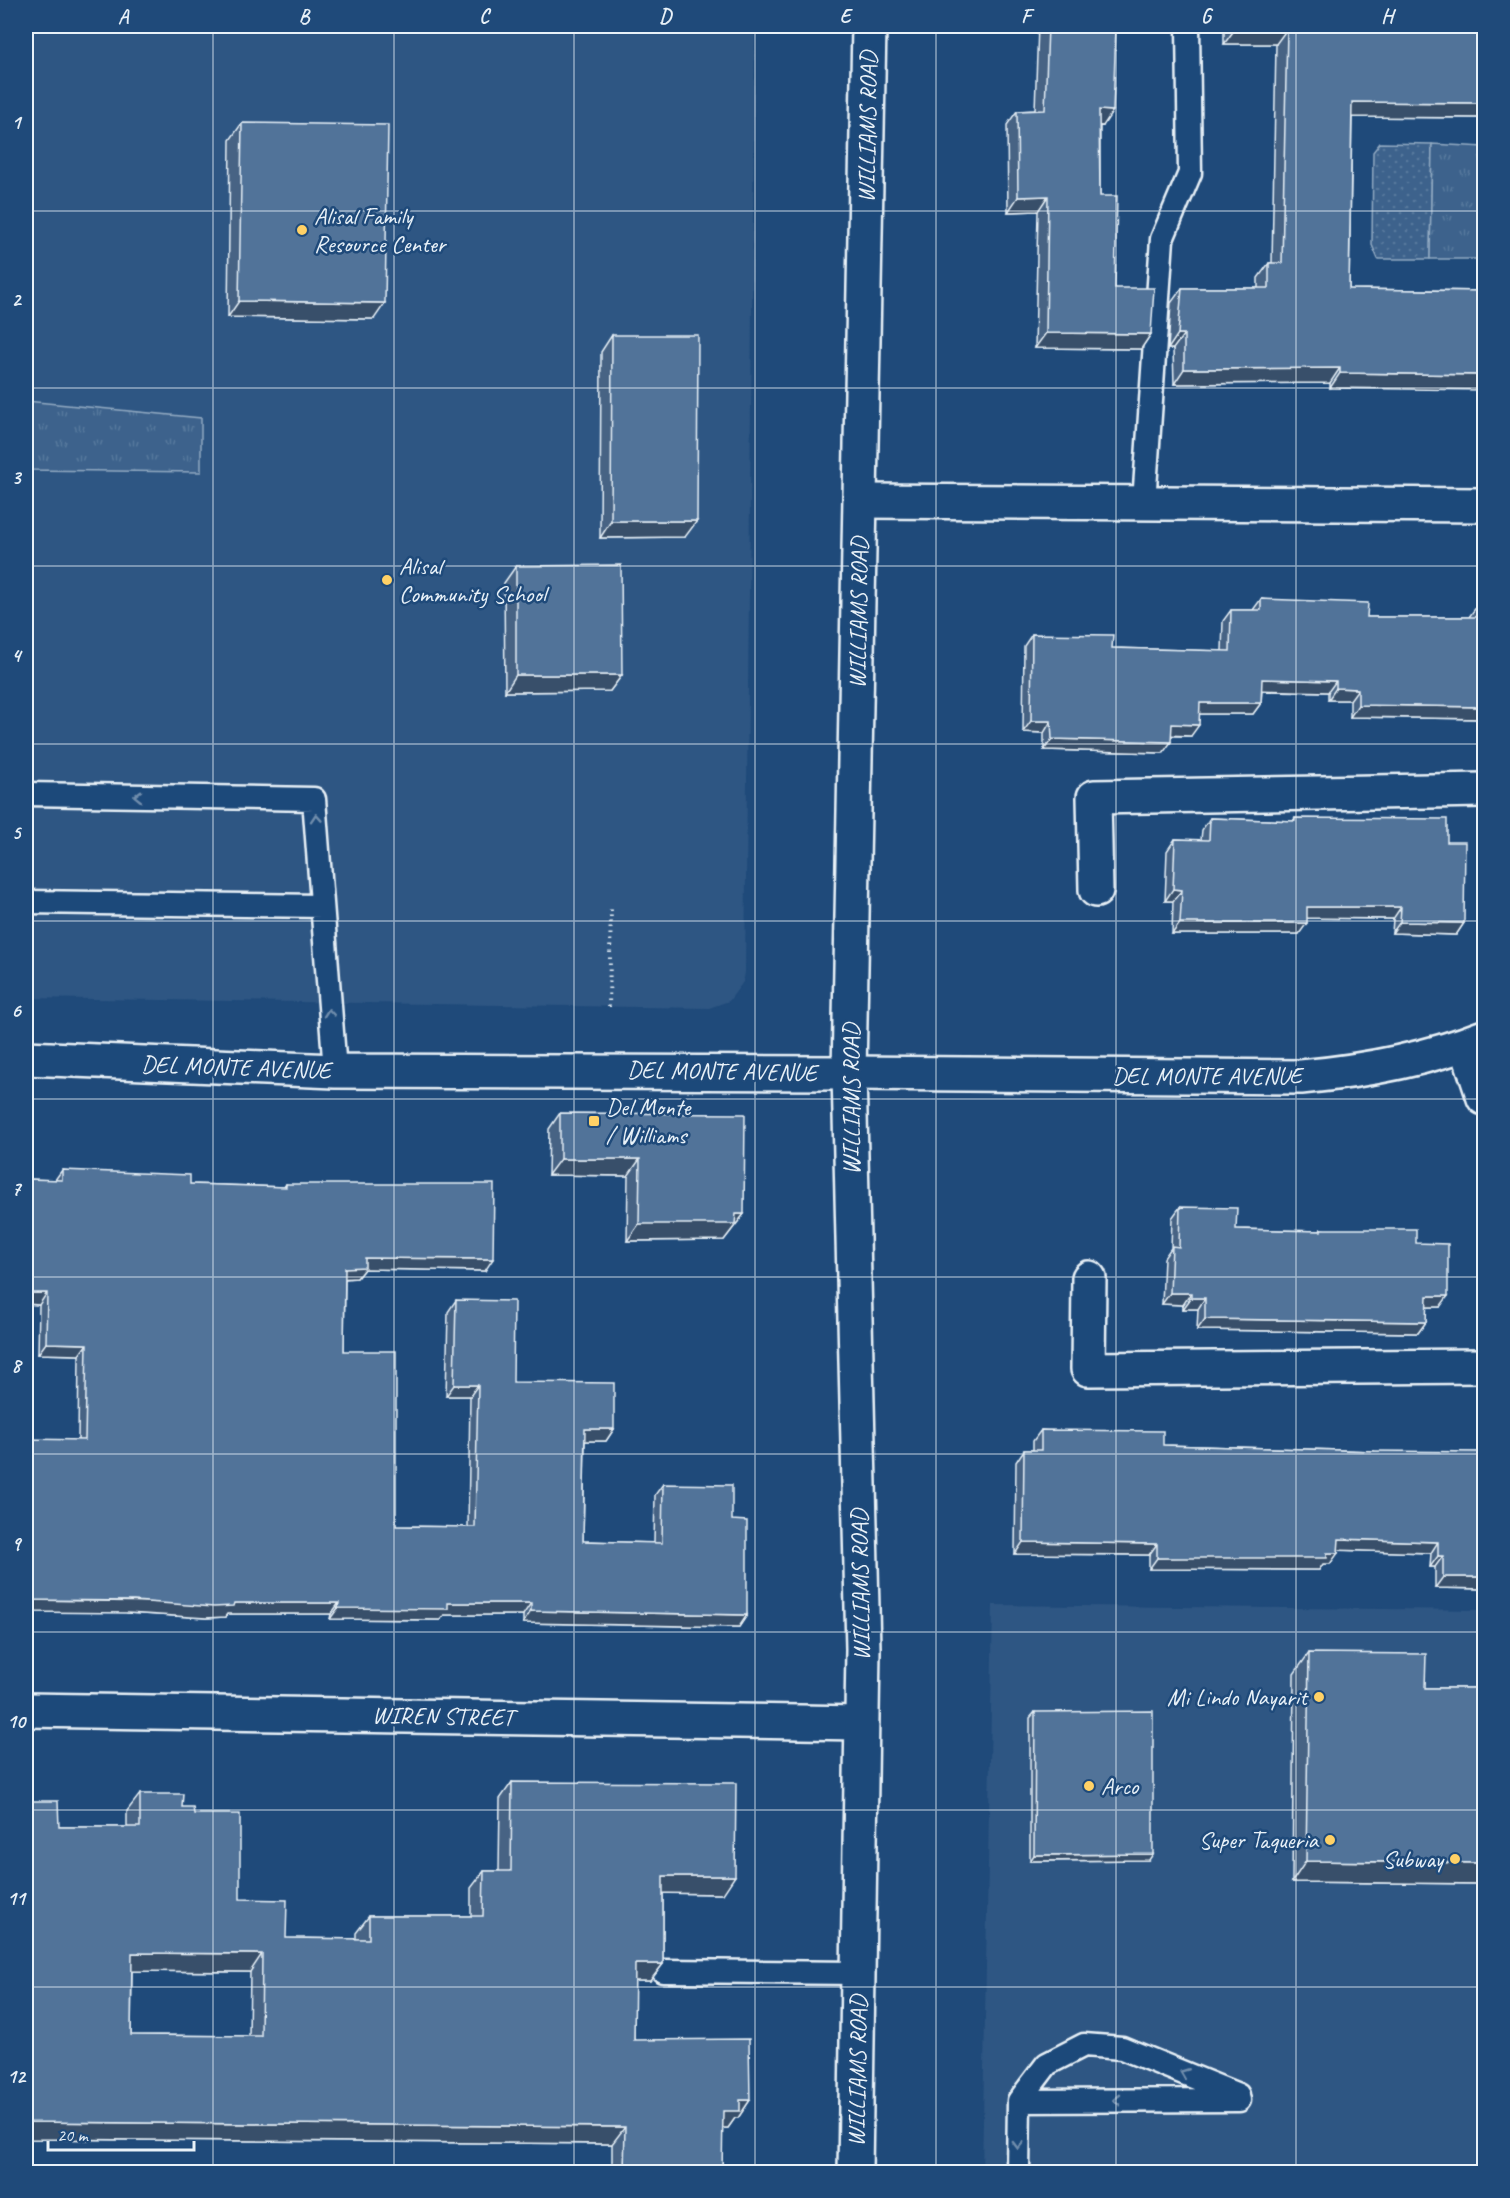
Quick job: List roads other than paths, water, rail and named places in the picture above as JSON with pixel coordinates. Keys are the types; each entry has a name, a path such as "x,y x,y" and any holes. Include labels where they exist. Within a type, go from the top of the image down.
{"street":[{"name":"WILLIAMS ROAD","path":"855,2172 860,1723 863,1649 849,1073 869,26"},
{"path":"861,501 1485,505"},
{"path":"1096,890 1094,797 1485,790"},
{"path":"1475,1040 1485,1098"},
{"name":"DEL MONTE AVENUE","path":"26,1058 335,1071 1301,1077 1369,1070 1475,1040"},
{"path":"1089,1278 1088,1369 1485,1366"},
{"name":"WIREN STREET","path":"26,1710 860,1723"}],"lane":[{"path":"1144,503 1162,239 1190,173 1188,26"},
{"path":"26,794 314,799 335,1071"},
{"path":"26,902 322,906"},
{"path":"663,1971 858,1973"},
{"path":"1018,2172 1019,2101 1047,2064 1084,2045 1122,2048 1239,2097 1019,2101"}],"place":[{"name":"Alisal Family Resource Center","path":"302,230"},
{"name":"Alisal Community School","path":"387,580"},
{"name":"Del Monte / Williams","path":"594,1121"},
{"name":"Mi Lindo Nayarit","path":"1319,1697"},
{"name":"Arco","path":"1089,1786"},
{"name":"Super Taqueria","path":"1330,1840"},
{"name":"Subway","path":"1455,1859"}]}
